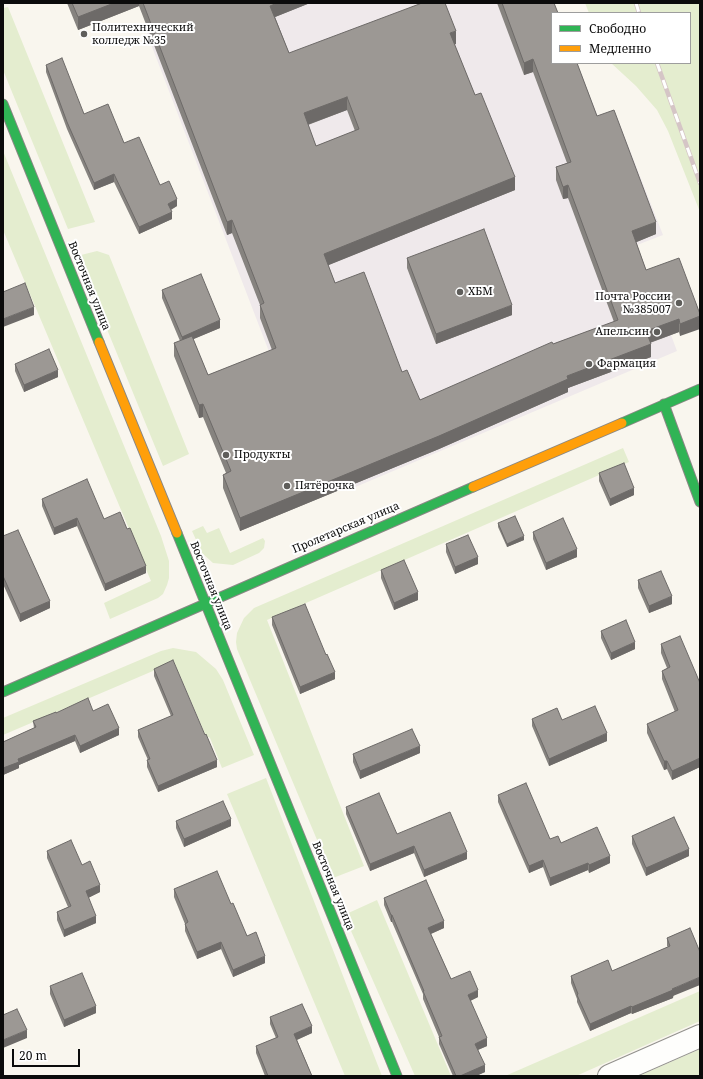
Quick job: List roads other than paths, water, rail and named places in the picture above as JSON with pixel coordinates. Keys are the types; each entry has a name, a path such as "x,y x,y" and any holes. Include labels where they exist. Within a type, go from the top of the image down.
{"street":[{"name":"Восточная улица","path":"3,104 397,1076"},
{"name":"Пролетарская улица","path":"3,692 700,389"},
{"path":"664,404 700,502"},
{"path":"609,1076 700,1036"}],"railway":[{"path":"636,3 639,12"},
{"path":"657,64 700,183"}],"place":[{"name":"Политехнический колледж №35","path":"84,34"},
{"name":"ХБМ","path":"460,292"},
{"name":"Почта России №385007","path":"679,303"},
{"name":"Апельсин","path":"657,332"},
{"name":"Фармация","path":"589,364"},
{"name":"Продукты","path":"226,455"},
{"name":"Пятёрочка","path":"287,486"}]}
